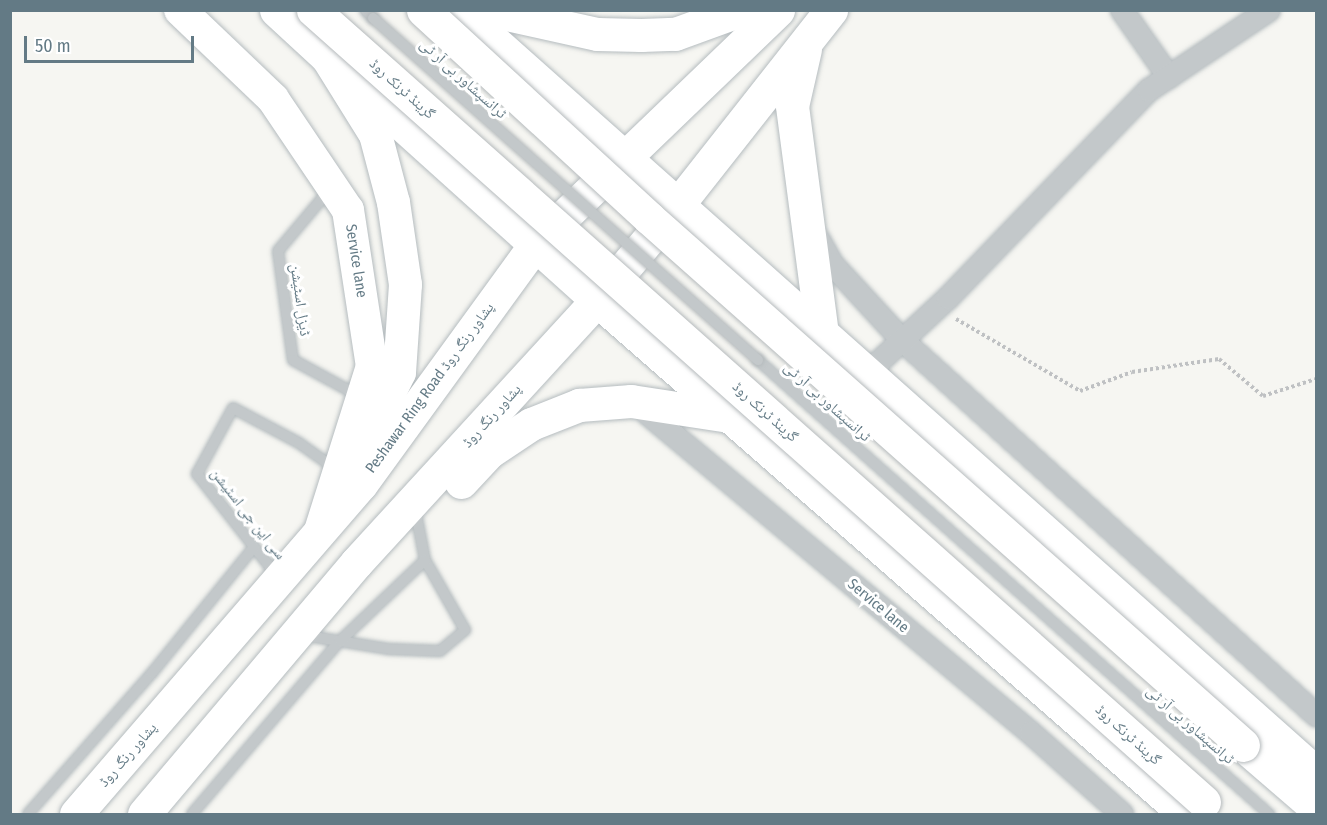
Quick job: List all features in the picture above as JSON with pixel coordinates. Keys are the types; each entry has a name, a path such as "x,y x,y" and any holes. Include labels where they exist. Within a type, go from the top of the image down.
{"highway":[{"path":"276,10 729,416 1202,810"},
{"name":"گرینڈ ٹرنک روڈ","path":"313,10 1202,810"},
{"path":"423,10 649,218 1317,808"},
{"path":"459,10 676,207 822,333 1317,773"},
{"path":"488,10 532,16 597,34 641,35 675,34 716,17 741,10"},
{"path":"536,243 778,10"},
{"name":"پشاور رنگ روڈ","path":"416,511 676,207 808,35 831,10"},
{"path":"808,35 792,106 804,213 822,333"},
{"path":"327,57 375,134 393,202 405,284 399,372 349,478"},
{"name":"Peshawar Ring Road پشاور رنگ روڈ","path":"349,478 536,243"},
{"path":"144,814 356,563 416,511 452,493 489,452 531,424 579,405 631,401 729,416"},
{"name":"پشاور رنگ روڈ","path":"76,814 320,531 349,478"}],"street":[{"name":"Service lane","path":"180,10 273,99 348,210 372,366 362,398 349,478"},
{"path":"1122,10 1169,77"},
{"path":"867,373 936,309 1149,90 1269,10"},
{"path":"804,213 832,264 902,340 1317,715"},
{"name":"Service lane","path":"631,401 1032,734 1122,814"}],"lane":[{"name":"ٹرانسپشاور بی آر ٹی","path":"369,14 1269,814"},
{"name":"ڈیزل اسٹیشن","path":"332,186 278,251 294,360 362,398"},
{"name":"سی این جی اسٹیشن","path":"279,579 197,474 233,408 299,443 349,478"},
{"path":"297,634 340,641 440,651 465,630 424,560 416,511"},
{"path":"28,814 152,674 254,547"},
{"path":"192,814 340,641 424,560"}],"path":[{"path":"936,309 1080,391 1132,372 1219,359 1263,396 1317,379"}]}
